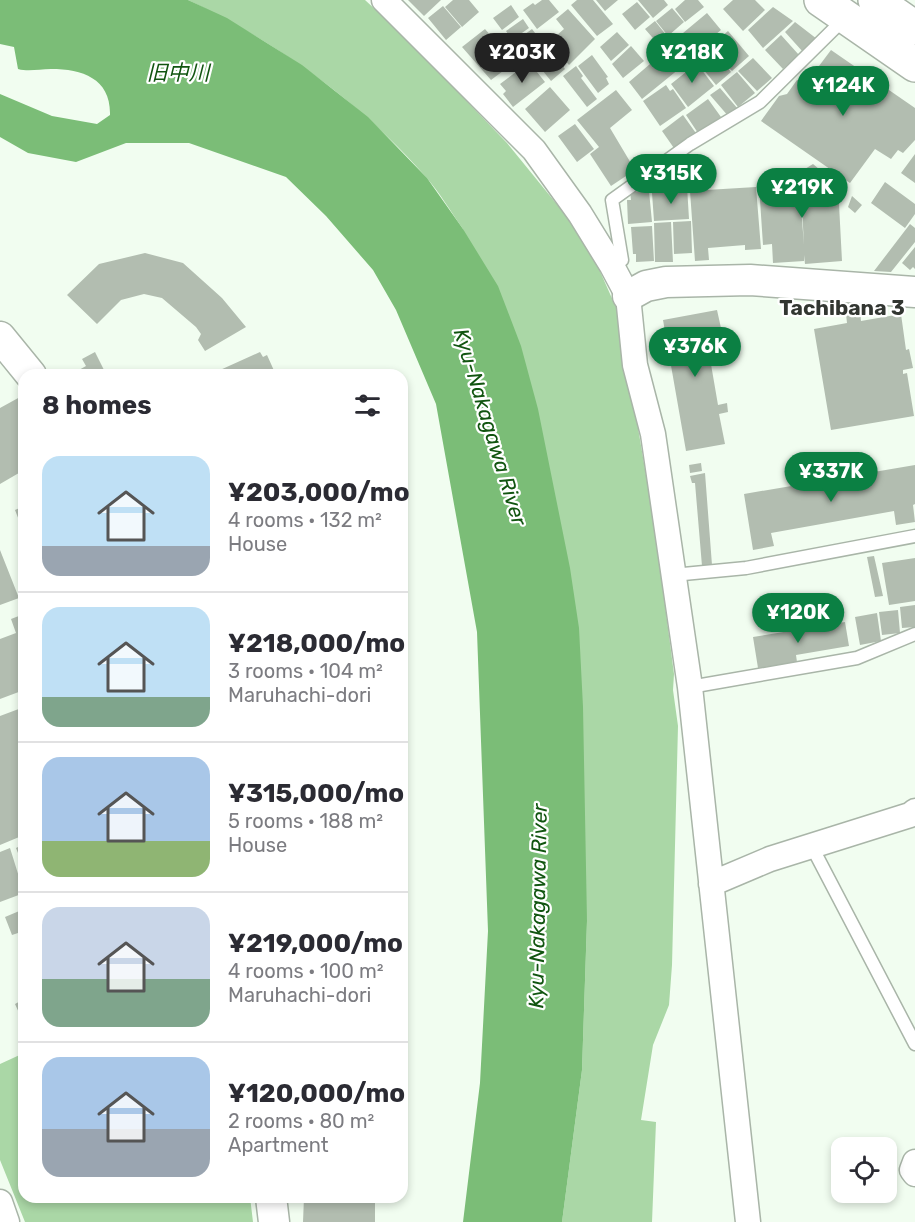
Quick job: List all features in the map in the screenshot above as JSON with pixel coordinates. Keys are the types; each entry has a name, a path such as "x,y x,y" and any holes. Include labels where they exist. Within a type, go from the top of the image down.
{"main road":[{"path":"875,0 915,28"},
{"path":"834,8 915,65"}],"street":[{"path":"384,0 534,150 580,214 628,296 635,365 653,434 690,687 748,1222"},
{"path":"628,296 646,286 666,282 750,280 915,292"},
{"path":"0,337 26,369"},
{"path":"711,884 811,845 910,815 915,811"},
{"path":"915,1162 912,1170 915,1174"},
{"path":"0,1202 7,1222"},
{"path":"272,1203 274,1222"}],"lane":[{"path":"612,266 622,260 612,200 690,144 760,102 834,8"},
{"path":"673,575 746,568 915,536"},
{"path":"690,687 857,658 915,634"},
{"path":"811,845 915,1044"}],"shaded area":[{"path":"188,0 365,0 432,62 507,143 568,218 595,260 618,312 622,361 638,428 655,528 674,674 673,690 678,726 669,1005 653,1045 641,1120 656,1122 652,1222 562,1222 582,1070 587,921 463,229 426,177 374,124 345,99 316,76 254,35"},
{"path":"18,1056 18,1203 251,1203 253,1222 25,1222 0,1160 0,1064"}],"water":[{"name":"旧中川","path":"0,0 188,0 227,18 302,65 368,117 427,178 463,229 498,286 521,346 538,409 570,568 579,628 583,707 587,921 582,1070 562,1222 463,1222 480,1083 488,931 477,632 436,404 396,310 373,270 326,216 286,177 189,143 126,143 76,162 28,153 0,137 0,94 52,116 97,124 110,115 106,93 93,78 74,71 18,69 14,47 0,44"}],"building":[{"path":"408,0 441,0 424,16"},
{"path":"453,0 469,0 479,12 462,27 445,7"},
{"path":"542,0 549,0 559,12 537,29 523,10"},
{"path":"577,0 593,0 613,24 597,36 571,5"},
{"path":"596,0 618,0 605,11"},
{"path":"638,0 664,0 668,5 653,18"},
{"path":"685,0 698,0 704,7 685,22 675,9"},
{"path":"733,0 755,0 765,10 743,31 723,9"},
{"path":"637,2 650,17 635,30 622,14"},
{"path":"511,5 519,17 502,30 493,18"},
{"path":"443,6 461,27 446,40 428,18"},
{"path":"773,7 793,21 763,48 748,30"},
{"path":"672,8 684,22 668,36 656,21"},
{"path":"568,9 595,39 569,65 549,42 564,29 556,19"},
{"path":"707,13 721,30 691,55 677,38"},
{"path":"523,19 529,28 512,40 506,31"},
{"path":"655,21 667,36 658,44 645,29"},
{"path":"795,22 817,39 803,52 785,32"},
{"path":"485,29 503,50 532,29 542,42 491,80 462,47"},
{"path":"728,31 749,56 732,71 724,63 731,72 716,85 695,59"},
{"path":"617,32 629,45 611,61 600,47"},
{"path":"781,35 799,55 783,69 765,50"},
{"path":"670,38 690,60 642,99 629,82 657,58 652,53"},
{"path":"631,46 644,61 623,78 612,64"},
{"path":"549,48 565,69 551,81 534,60"},
{"path":"831,50 915,108 915,140 903,153 898,150 891,159 875,149 850,183 761,121 779,96 787,94 797,80 810,78"},
{"path":"592,55 608,77 606,78 609,84 598,93 578,66"},
{"path":"753,58 772,78 757,91 738,71"},
{"path":"695,61 714,86 688,107 671,84 686,72 683,69"},
{"path":"529,62 545,82 513,107 503,94 506,91 500,84"},
{"path":"576,66 583,76 581,78 597,99 587,107 563,76"},
{"path":"737,72 755,93 738,107 721,85"},
{"path":"666,85 670,91 673,89 686,108 660,126 643,101"},
{"path":"550,87 570,110 545,132 525,109"},
{"path":"720,88 738,109 729,117 710,95"},
{"path":"616,90 632,110 610,128 635,170 611,186 590,154 599,147 577,120"},
{"path":"708,99 721,117 698,133 686,115"},
{"path":"683,115 698,136 676,151 662,131"},
{"path":"575,124 594,149 577,162 558,136"},
{"path":"915,154 915,183 901,173"},
{"path":"686,160 687,185 662,185 661,174"},
{"path":"813,164 838,185 842,261 805,264 804,255 804,261 773,263 772,244 763,245 759,185 799,182 804,245 800,172"},
{"path":"885,182 915,204 915,214 905,228 871,203"},
{"path":"687,186 689,219 654,221 652,193 667,192 668,188"},
{"path":"756,187 761,249 745,250 745,245 708,248 709,260 695,261 690,191"},
{"path":"649,191 652,222 628,224 627,200 631,200 630,192"},
{"path":"852,196 862,205 855,213 848,207"},
{"path":"691,221 692,253 674,254 673,222"},
{"path":"671,222 673,262 655,262 654,223"},
{"path":"910,224 915,228 915,242 891,272 874,271"},
{"path":"652,226 654,261 636,262 636,254 633,254 631,227"},
{"path":"915,247 915,269 913,267 910,270 902,263"},
{"path":"145,253 183,263 222,298 246,327 205,351 198,340 201,334 196,327 162,298 144,294 121,300 97,324 67,295 99,264"},
{"path":"717,310 721,328 714,329 716,339 707,341 718,405 727,403 728,412 719,414 725,444 686,451 663,320"},
{"path":"860,311 861,321 901,314 906,350 909,349 913,368 903,370 903,374 907,373 914,416 831,430 814,329 847,323 846,314"},
{"path":"95,352 104,369 81,369 86,366 82,359"},
{"path":"260,352 263,357 267,355 273,369 222,369"},
{"path":"18,398 18,474 0,484 0,408"},
{"path":"701,463 702,471 690,473 689,465"},
{"path":"915,465 915,504 913,505 915,522 896,525 894,511 771,533 774,546 753,550 744,494"},
{"path":"705,473 712,565 702,566 695,483 692,483 690,476"},
{"path":"0,550 18,598 0,605"},
{"path":"874,556 883,596 875,597 867,557"},
{"path":"915,558 915,601 889,605 882,563"},
{"path":"915,605 915,627 902,628 900,607"},
{"path":"898,610 900,633 882,635 879,612"},
{"path":"877,613 881,641 860,645 855,617"},
{"path":"18,616 18,692 0,699 0,639 16,633 11,619"},
{"path":"845,622 849,646 796,655 797,662 758,668 753,637"},
{"path":"18,709 18,838 0,845 0,716"},
{"path":"10,848 18,874 18,895 0,902 0,852"},
{"path":"18,912 18,933 12,935 5,917"},
{"path":"304,1203 375,1203 375,1222 303,1222"}],"district":[{"name":"Tachibana 3","path":"842,308"}],"water label":[{"name":"Kyu-Nakagawa River","path":"490,427"},
{"name":"Kyu-Nakagawa River","path":"538,906"}]}
